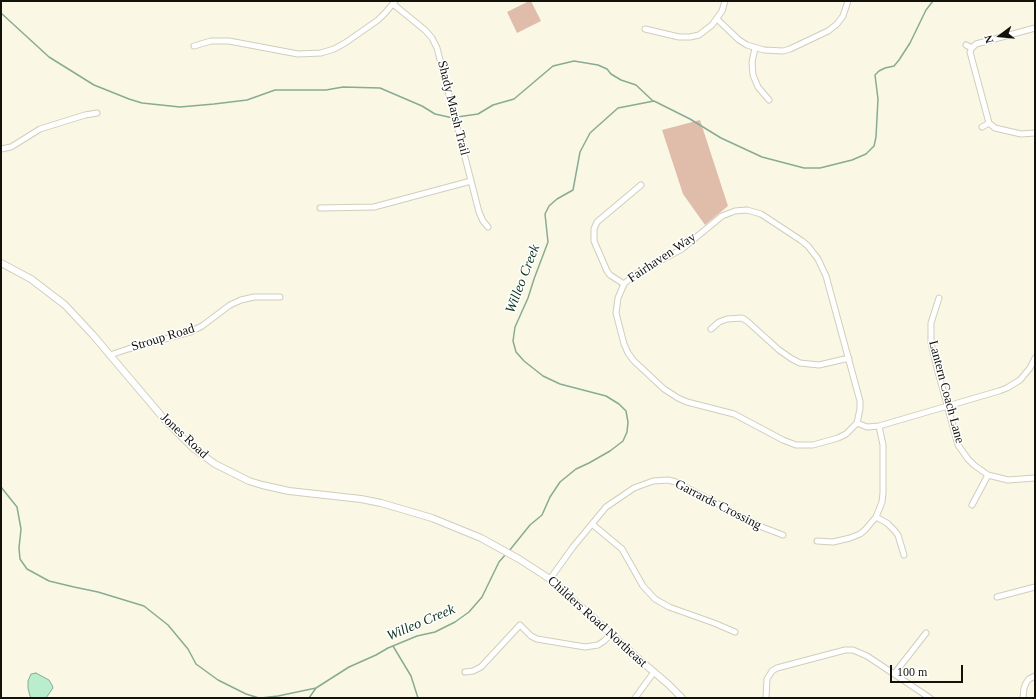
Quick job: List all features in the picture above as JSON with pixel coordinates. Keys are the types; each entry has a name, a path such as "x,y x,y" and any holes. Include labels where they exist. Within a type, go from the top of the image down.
{"street":[{"path":"645,28 679,37 690,37 706,31 722,11 724,1"},
{"path":"717,19 739,40 755,48 783,51 828,31 837,24 843,16 848,1"},
{"path":"194,46 211,41 229,41 298,54 321,53 334,49 378,20 394,2"},
{"name":"Shady Marsh Trail","path":"394,2 425,30 432,38 437,48 479,212 488,227"},
{"path":"1035,28 976,44 972,48 971,56 989,123 995,128 1021,134 1035,133"},
{"path":"966,45 972,48"},
{"path":"755,48 752,62 753,75 758,87 770,100"},
{"path":"1,149 11,147 40,129 85,115 97,113"},
{"path":"982,128 989,123"},
{"path":"320,208 374,207 471,181"},
{"path":"624,284 610,275 607,271 594,241 594,228 597,222 641,185"},
{"name":"Fairhaven Way","path":"747,210 761,214 808,246 818,259 826,276 860,401 857,423 846,434 838,438 813,445 796,445 783,440 734,414 687,402 671,394 634,361 624,344 616,313 618,298 624,284 634,275 682,248 722,216 735,211 747,210"},
{"name":"Jones Road","path":"1,264 31,279 65,305 182,438 203,456 226,471 249,481 275,489 361,499 400,508 457,527 508,552"},
{"name":"Stroup Road","path":"110,355 190,332 202,326 224,308 241,300 262,297 280,297"},
{"name":"Lantern Coach Lane","path":"939,298 934,310 930,334 933,352 955,437 962,452 974,465 988,475 1008,480 1035,478"},
{"path":"711,329 718,322 727,319 742,318 779,350 800,363 819,365 849,358"},
{"path":"857,423 867,426 879,426 999,391 1014,384 1024,375 1035,358"},
{"path":"817,541 833,542 860,534 876,517 882,502 883,493 883,446 879,426"},
{"path":"972,505 988,475"},
{"name":"Garrards Crossing","path":"550,579 606,507 634,488 653,480 668,480 683,485 762,527 783,535"},
{"path":"876,517 887,523 894,530 898,536 904,555"},
{"path":"592,524 622,549 643,586 655,598 669,607 714,622 735,632"},
{"name":"Childers Road Northeast","path":"508,552 550,579 682,698"},
{"path":"997,597 1035,587"},
{"path":"465,672 473,671 481,667 520,625 531,636 537,639 585,646 598,645 604,642 611,634"},
{"path":"894,674 926,633"},
{"path":"766,698 766,679 772,671 777,668 845,650 860,652 930,698"},
{"path":"635,698 654,672"},
{"path":"1024,698 1024,688 1026,683 1029,679 1035,676"}],"shaded area":[{"path":"531,1 541,21 517,33 507,12"},
{"path":"700,120 728,206 705,225 683,194 662,130"},
{"path":"36,673 49,680 52,685 53,688 46,698 31,698 30,696 28,681 31,674"}],"waterway":[{"name":"Willeo Creek","path":"509,551 530,525 542,515 550,497 560,482 576,469 610,451 623,441 627,432 628,422 626,411 619,404 606,396 560,384 543,376 524,361 516,352 513,341 515,327 528,298 548,242 545,214 549,206 557,199 573,190 580,152 590,133 618,108 654,101 690,119 721,138 762,157 804,168 820,168 852,160 866,154 874,146 876,137 878,99 875,75 885,68 894,66 899,60 910,43 926,10 933,1"},
{"path":"1,13 49,57 94,85 142,103 180,107 247,100 275,90 326,90 343,87 380,88 422,106 435,114 453,118"},
{"path":"457,117 478,114 493,105 514,99 553,66 574,61 598,65 607,69 611,74 621,80 636,85 653,101"},
{"path":"1,487 17,507 21,529 19,548 20,559 27,569 49,581 98,592 144,606 168,625 188,649 196,664 218,680 246,694 259,698"},
{"name":"Willeo Creek","path":"309,698 316,688 349,667 417,636 435,632 455,622 469,612 482,597 499,562 506,554"},
{"path":"393,646 411,676 418,698"},
{"path":"261,698 316,688"}]}
